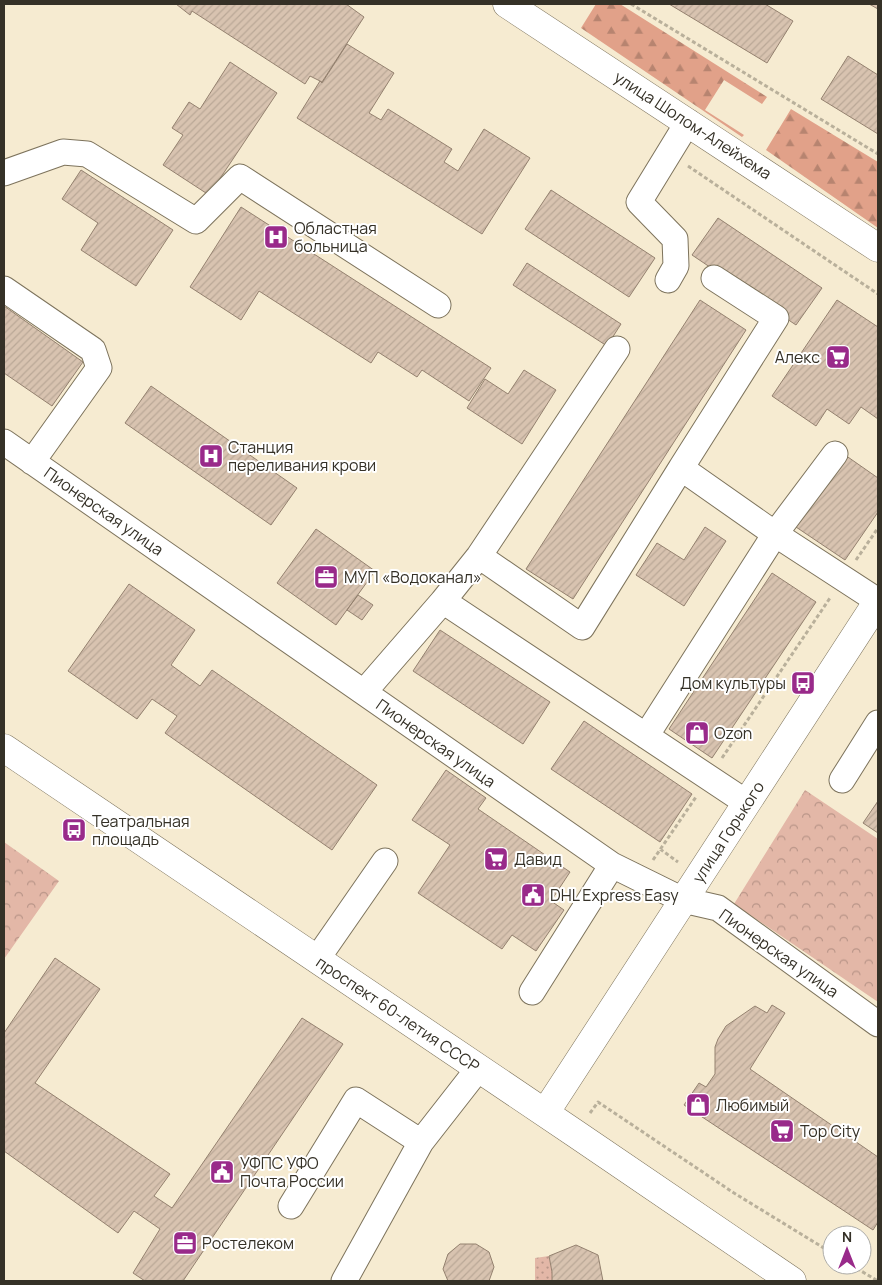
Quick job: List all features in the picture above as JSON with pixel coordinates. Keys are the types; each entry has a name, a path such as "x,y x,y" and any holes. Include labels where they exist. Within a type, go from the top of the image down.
{"main road":[{"name":"улица Шолом-Алейхема","path":"507,4 878,248"},
{"name":"улица Горького","path":"544,1113 878,601"},
{"name":"проспект 60-летия СССР","path":"4,748 792,1281"}],"street":[{"path":"668,280 676,266 675,240 639,202 688,122"},
{"path":"4,173 63,152 87,154 196,221 240,176 438,305"},
{"path":"479,556 582,627 776,318 714,278"},
{"path":"4,289 93,350 99,368 32,462"},
{"path":"364,692 443,601 479,556 617,350"},
{"name":"Пионерская улица","path":"4,442 612,865 683,900 718,908 878,1024"},
{"path":"646,736 775,534 835,454"},
{"path":"681,468 775,534 878,601"},
{"path":"443,601 747,803"},
{"path":"842,780 878,724"},
{"path":"317,960 385,861"},
{"path":"532,992 612,865"},
{"path":"344,1281 421,1142 478,1069"},
{"path":"291,1206 356,1100 421,1142"}],"path":[{"path":"631,4 878,154"},
{"path":"669,153 878,294"},
{"path":"647,882 653,860 660,849 878,528"},
{"path":"660,849 678,862"},
{"path":"590,1113 598,1102 734,1193 822,1247"}],"green space":[{"path":"596,4 620,4 767,97 762,104 724,80 705,110 744,135 742,137 581,28"},
{"path":"791,109 878,162 878,228 766,150"},
{"path":"805,790 878,839 878,1002 734,904"},
{"path":"4,842 59,881 4,959"},
{"path":"549,1256 552,1281 535,1281 535,1258"}],"building":[{"path":"176,4 346,4 364,17 322,82 310,76 305,84 192,11 190,15"},
{"path":"669,4 765,4 793,21 767,63"},
{"path":"869,4 878,4 878,9"},
{"path":"347,44 394,73 369,113 381,120 388,109 452,149 444,162 458,171 484,129 530,158 482,234 297,118 320,81 322,83"},
{"path":"848,56 878,75 878,134 821,99"},
{"path":"230,62 277,93 209,195 163,165 183,135 172,128 189,102 200,109"},
{"path":"81,170 173,230 136,286 81,250 98,223 62,199"},
{"path":"551,190 655,258 629,297 525,229"},
{"path":"241,207 491,368 469,401 422,370 417,377 378,352 371,363 259,291 241,320 190,287"},
{"path":"718,218 822,288 796,325 692,255"},
{"path":"527,263 621,324 607,346 513,285"},
{"path":"700,300 746,330 573,599 526,569"},
{"name":"Алекс","path":"837,300 878,327 878,419 861,407 849,424 827,409 816,426 772,396"},
{"path":"4,306 83,362 52,406 4,373"},
{"path":"524,370 556,390 522,444 467,408 485,379 508,394"},
{"name":"Станция переливания крови","path":"151,386 297,488 271,525 125,423"},
{"path":"845,455 878,478 878,512 845,560 796,527"},
{"path":"705,527 726,541 684,606 636,575 657,543 684,560"},
{"name":"МУП «Водоканал»","path":"316,529 375,571 336,625 277,583"},
{"path":"772,573 816,602 712,758 669,729"},
{"path":"129,584 195,630 171,665 200,686 212,670 377,785 332,850 165,733 177,716 152,699 137,719 68,671"},
{"name":"МУП «Водоканал»","path":"358,595 373,605 362,620 347,610"},
{"path":"440,630 550,702 523,744 413,671"},
{"path":"584,721 692,794 660,842 551,769"},
{"name":"Давид","path":"446,770 486,798 478,809 570,872 551,901 564,910 536,951 512,935 502,949 418,893 450,845 412,820"},
{"path":"878,801 878,833 863,823"},
{"path":"55,958 100,989 35,1083 170,1174 154,1196 172,1208 302,1018 343,1044 183,1281 145,1281 133,1273 160,1229 134,1211 118,1233 4,1151 4,1033"},
{"name":"Top City","path":"772,1005 785,1013 750,1069 878,1157 878,1222 873,1230 872,1225 865,1225 684,1105 699,1083 706,1087 715,1074 715,1047 726,1026 755,1006 767,1013"},
{"path":"460,1244 476,1244 489,1252 494,1267 489,1281 448,1281 443,1269 448,1254"},
{"path":"576,1245 598,1255 603,1281 552,1281 549,1256"}],"place":[{"name":"Областная больница","path":"276,237"},
{"name":"Алекс","path":"838,357"},
{"name":"Станция переливания крови","path":"211,456"},
{"name":"МУП «Водоканал»","path":"326,577"},
{"name":"Дом культуры","path":"803,683"},
{"name":"Ozon","path":"697,733"},
{"name":"Театральная площадь","path":"74,830"},
{"name":"Давид","path":"496,859"},
{"name":"DHL Express Easy","path":"533,895"},
{"name":"Любимый","path":"698,1105"},
{"name":"Top City","path":"782,1131"},
{"name":"УФПС УФО Почта России","path":"222,1172"},
{"name":"Ростелеком","path":"185,1243"}]}
